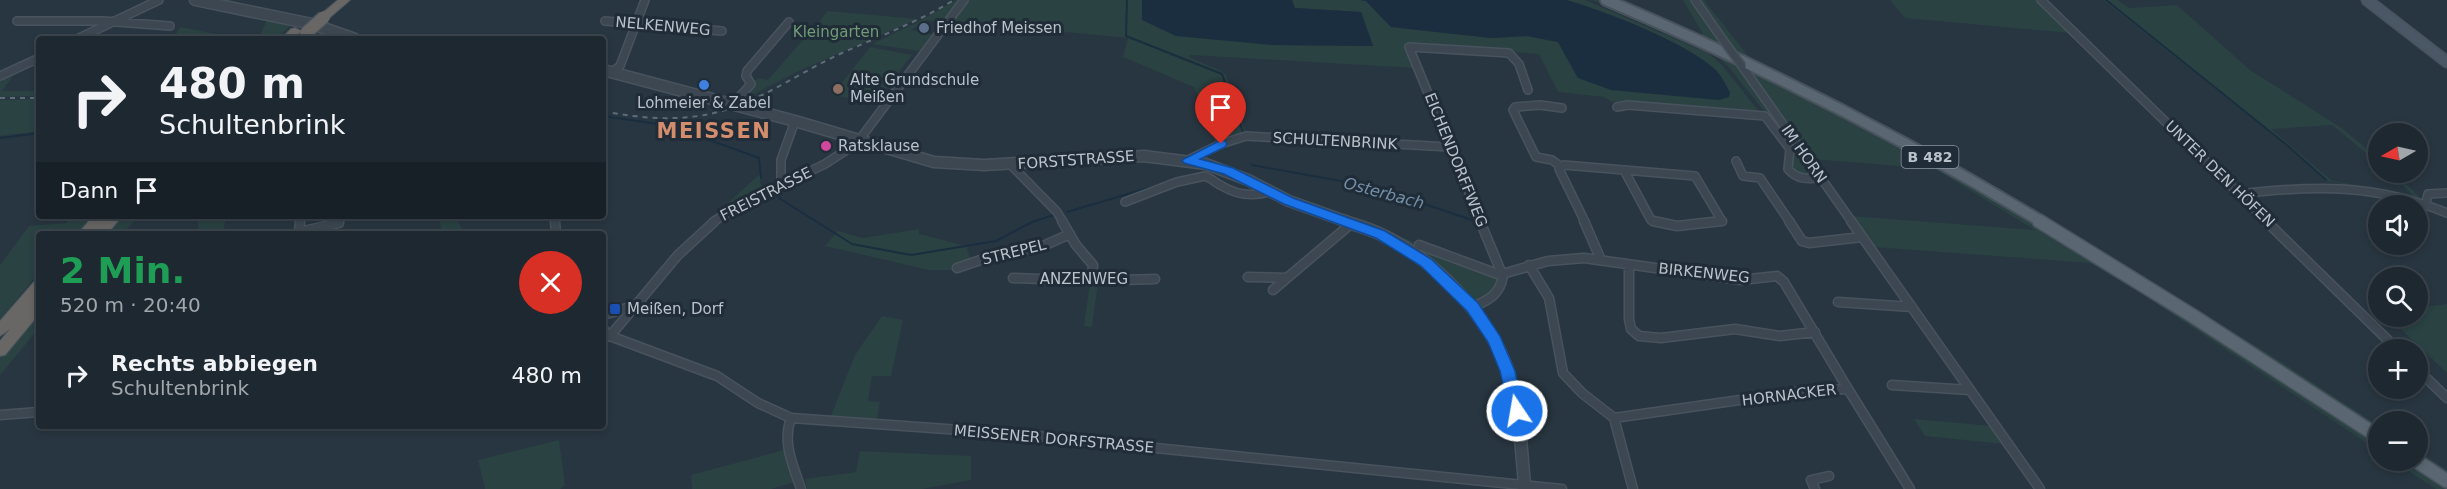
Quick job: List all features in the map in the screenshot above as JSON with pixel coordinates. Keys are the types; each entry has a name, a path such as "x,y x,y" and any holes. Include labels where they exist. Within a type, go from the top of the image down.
{"highway":[{"path":"297,36 334,0"},
{"path":"319,16 345,0"},
{"path":"88,231 98,219"},
{"path":"102,231 112,219"},
{"path":"0,331 36,289"},
{"path":"0,351 36,308"}],"main road":[{"name":"B 482","path":"1606,0 1756,66 1931,158 2162,296 2368,430"},
{"path":"2367,0 2447,62"},
{"path":"2428,469 2447,481"}],"street":[{"path":"83,36 159,0"},
{"path":"195,0 218,1 312,24 346,36"},
{"path":"608,71 620,66 645,0"},
{"name":"FREISTRASSE","path":"606,337 638,305 684,248 711,224 739,206 838,157 858,141 964,0"},
{"name":"IM HORN","path":"1695,0 2040,489"},
{"name":"UNTER DEN HÖFEN","path":"2041,0 2387,339"},
{"path":"17,21 113,22 170,26"},
{"name":"NELKENWEG","path":"605,21 722,31"},
{"path":"733,104 751,84 746,75 747,71 789,22"},
{"name":"EICHENDORFFWEG","path":"1502,275 1408,47 1509,53 1515,56 1527,80 1528,90"},
{"path":"0,76 36,58"},
{"name":"FORSTSTRASSE","path":"608,71 795,121 934,162 1011,165 1117,156 1188,160 1229,171 1289,201 1352,223 1395,242 1426,263 1473,307 1495,340 1508,371 1517,411 1525,487"},
{"path":"1562,108 1540,105 1513,110 1536,157 1552,160 1560,166 1623,169 1695,176 1722,221 1688,225 1651,220 1623,169"},
{"path":"1617,107 1628,105 1765,116 1790,149 1788,169 1791,174 1800,178 1821,178"},
{"path":"782,186 781,160 795,121"},
{"name":"SCHULTENBRINK","path":"1188,160 1221,144 1246,136 1450,147"},
{"path":"1736,161 1743,177 1760,178 1802,241 1809,243 1862,237"},
{"path":"1011,165 1058,212 1070,234 1093,265 1092,278 1089,281"},
{"path":"1560,166 1559,170 1596,245 1601,260"},
{"path":"1125,202 1158,188 1202,176 1210,177 1217,183 1248,196 1269,192"},
{"path":"2240,194 2336,186 2396,195"},
{"path":"2428,195 2447,193"},
{"path":"2428,204 2447,213"},
{"path":"303,231 339,223 340,219"},
{"path":"1273,290 1352,223"},
{"name":"STREPEL","path":"957,268 998,254 1043,246 1070,234"},
{"path":"1419,245 1502,275 1502,285 1496,296 1473,307"},
{"name":"BIRKENWEG","path":"1502,275 1529,265 1568,258 1601,260 1741,280 1777,276 1784,282 1848,390"},
{"path":"1529,265 1549,298 1563,373 1582,393 1614,418 1633,489"},
{"path":"1629,265 1629,319 1631,329 1639,336 1661,338 1735,329 1780,336 1815,332"},
{"path":"1248,277 1287,278"},
{"name":"ANZENWEG","path":"1013,278 1089,281 1155,279"},
{"path":"1838,302 1912,308"},
{"path":"606,314 638,305"},
{"name":"MEISSENER DORFSTRASSE","path":"606,337 717,376 758,403 791,418 1052,437 1562,489"},
{"path":"2428,380 2447,398"},
{"path":"1892,385 1970,390"},
{"name":"HORNACKER","path":"1614,418 1803,391 1843,388 1848,390 1910,489"},
{"path":"0,415 36,412"},
{"path":"791,418 785,432 786,442 801,489"},
{"path":"1815,489 1811,480 1829,476"}],"green space":[{"path":"956,0 961,0 944,22 926,20 911,30 940,36 927,52 872,44 916,23"},
{"path":"968,0 1142,0 1143,20 1272,45 1373,46 1361,12 1294,8 1292,0 1360,0 1366,1 1391,27 1491,38 1527,36 1558,42 1578,78 1730,93 1717,72 1702,59 1685,49 1623,20 1566,0 1585,0 1708,53 1722,65 1761,114 1612,102 1604,97 1558,92 1539,54 1411,44 1415,68 1190,55 1189,57 1226,75 1246,134 1216,144 1194,87 1123,57 1128,38 952,21"},
{"path":"1592,0 1619,0 1702,35 1683,0 1704,0 1748,56 1940,154 2266,352 2368,419 2368,444 2139,292 2090,263 1873,247 1851,216 2035,230 1935,169 1811,159 1814,172 1810,177 1792,171 1784,136 1727,65 1713,53 1642,19"},
{"path":"1890,0 2044,0 2071,33 1905,18"},
{"path":"2103,0 2118,0 2129,8 2177,5 2250,70 2343,129 2368,150 2368,155 2332,125 2271,129 2332,181 2413,195 2325,181 2288,147"},
{"name":"Kleingarten","path":"828,11 918,19 803,69 737,103 758,78 768,80"},
{"path":"269,16 293,23 280,36 259,36"},
{"path":"180,27 222,35 222,36 175,36"},
{"path":"870,47 912,55 875,103 832,95"},
{"path":"18,69 2,91 36,91 36,96 0,97 0,77"},
{"path":"36,99 36,131 0,136 0,100"},
{"path":"761,173 760,184 769,190 709,220"},
{"path":"2400,183 2405,183 2418,195 2413,195"},
{"path":"69,219 91,219 80,231 36,231 36,277 0,319 0,265 29,226 66,223"},
{"path":"119,219 136,219 125,231 109,231"},
{"path":"197,219 226,219 224,231 199,231"},
{"path":"440,219 457,219 463,231 442,231"},
{"path":"919,229 919,234 970,247 967,248 971,261 952,270 929,270 825,246 838,231 862,238"},
{"path":"1404,238 1414,242 1413,246 1495,276 1498,279 1497,289 1481,300 1470,299 1400,243"},
{"path":"1090,282 1098,282 1092,327 1084,326"},
{"path":"2447,304 2447,373 2428,355 2428,339 2411,339 2399,327 2428,327 2428,307"},
{"path":"36,315 36,332 0,375 0,357"},
{"path":"882,316 903,320 891,376 872,376 868,401 880,402 877,420 830,418 855,355"},
{"path":"1914,419 1991,426 2004,444 1925,436"},
{"path":"559,440 565,485 560,489 485,489 478,460"},
{"path":"784,450 795,482 771,489 692,489 691,475"},
{"path":"860,451 971,456 971,480 922,489 807,489 805,479 856,472"},
{"path":"2428,458 2447,470 2447,489 2436,489 2408,471 2428,471"}],"water":[{"path":"1142,0 1292,0 1295,8 1361,12 1373,46 1272,45 1176,36 1142,20"},
{"path":"1360,0 1566,0 1623,20 1686,49 1716,70 1730,93 1729,97 1719,100 1611,90 1578,78 1558,42 1527,36 1491,38 1391,27 1366,1"}],"waterway":[{"path":"1127,0 1126,36 1222,74 1243,132"},
{"path":"2106,0 2288,146 2326,180"},
{"name":"Osterbach","path":"606,116 671,126 759,158 761,178"},
{"name":"Osterbach","path":"0,138 36,133"},
{"name":"Osterbach","path":"1252,165 1374,187 1478,222"},
{"name":"Osterbach","path":"1067,212 1165,183"},
{"name":"Osterbach","path":"779,198 852,244 911,255 996,241 1032,222 1054,215"}],"railway":[{"path":"606,112 633,116 677,118 692,117 738,106 827,60 913,22 954,0"},
{"path":"0,98 36,98"}],"place":[{"name":"Friedhof Meissen","path":"924,28"},
{"name":"Lohmeier & Zabel","path":"704,85"},
{"name":"Alte Grundschule Meißen","path":"838,89"},
{"name":"Ratsklause","path":"826,146"},
{"name":"Meißen, Dorf","path":"615,309"}],"district":[{"name":"MEISSEN","path":"714,131"}],"route":[{"path":"1221,144 1188,160 1229,171 1289,201 1380,234 1426,263 1453,287 1473,307 1495,340 1508,371 1517,411"}]}
